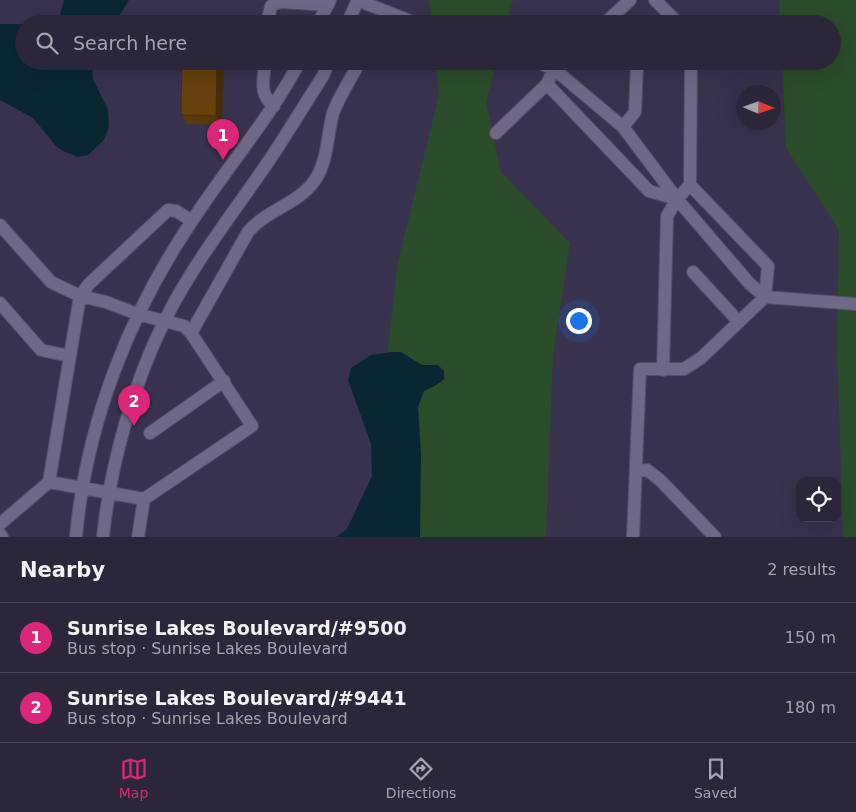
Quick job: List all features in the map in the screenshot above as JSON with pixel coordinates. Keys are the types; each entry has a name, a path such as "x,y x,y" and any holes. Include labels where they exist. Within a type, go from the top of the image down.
{"street":[{"path":"351,15 358,0 393,15"},
{"path":"614,15 630,0"},
{"path":"656,0 670,15"},
{"path":"269,15 271,6 276,3 329,2 322,15"},
{"path":"265,70 264,95 274,106"},
{"path":"76,537 82,488 105,401 123,347 137,314 192,220 274,106 295,70"},
{"path":"104,537 109,493 119,447 150,352 165,320 195,267 266,164 326,70"},
{"path":"191,333 248,232 256,223 296,197 314,181 322,166 334,112 355,70"},
{"path":"496,133 547,84 555,70"},
{"path":"563,70 623,127 677,199 749,283 765,297 856,304"},
{"path":"623,127 635,112 637,70"},
{"path":"663,370 667,216 677,199 690,185 691,70"},
{"path":"547,84 650,191 677,199"},
{"path":"633,537 640,369 684,369 701,358 765,297 768,266 690,185"},
{"path":"0,524 49,482 80,296 88,284 168,210 176,211 192,220"},
{"path":"0,225 51,282 80,296 184,326 191,333 224,381 252,426 144,499 49,482"},
{"path":"693,272 739,322"},
{"path":"0,303 41,350 69,356"},
{"path":"150,433 224,381"},
{"path":"636,471 647,470 660,480 715,537"},
{"path":"138,537 144,499"}],"green space":[{"path":"429,0 513,0 509,15 431,15"},
{"path":"779,0 856,0 856,537 843,537 837,342 839,230 786,148 782,70 841,70 841,15 780,15"},
{"path":"436,70 495,70 486,102 501,172 570,243 553,355 546,537 413,537 386,364 398,261 439,95"}],"water":[{"path":"64,0 129,0 120,15 60,15"},
{"path":"0,24 15,24 15,70 92,70 93,79 108,110 109,127 104,140 88,155 78,157 56,146 33,118 0,100"},
{"path":"401,352 422,365 438,365 444,371 444,379 424,391 418,407 421,454 420,537 336,537 347,529 372,476 371,444 348,380 351,368 371,355"}],"building":[{"path":"182,70 217,70 216,116 181,115"}],"place":[{"name":"Sunrise Lakes Boulevard/#9500","path":"223,160"},
{"name":"Sunrise Lakes Boulevard/#9441","path":"134,426"}]}
